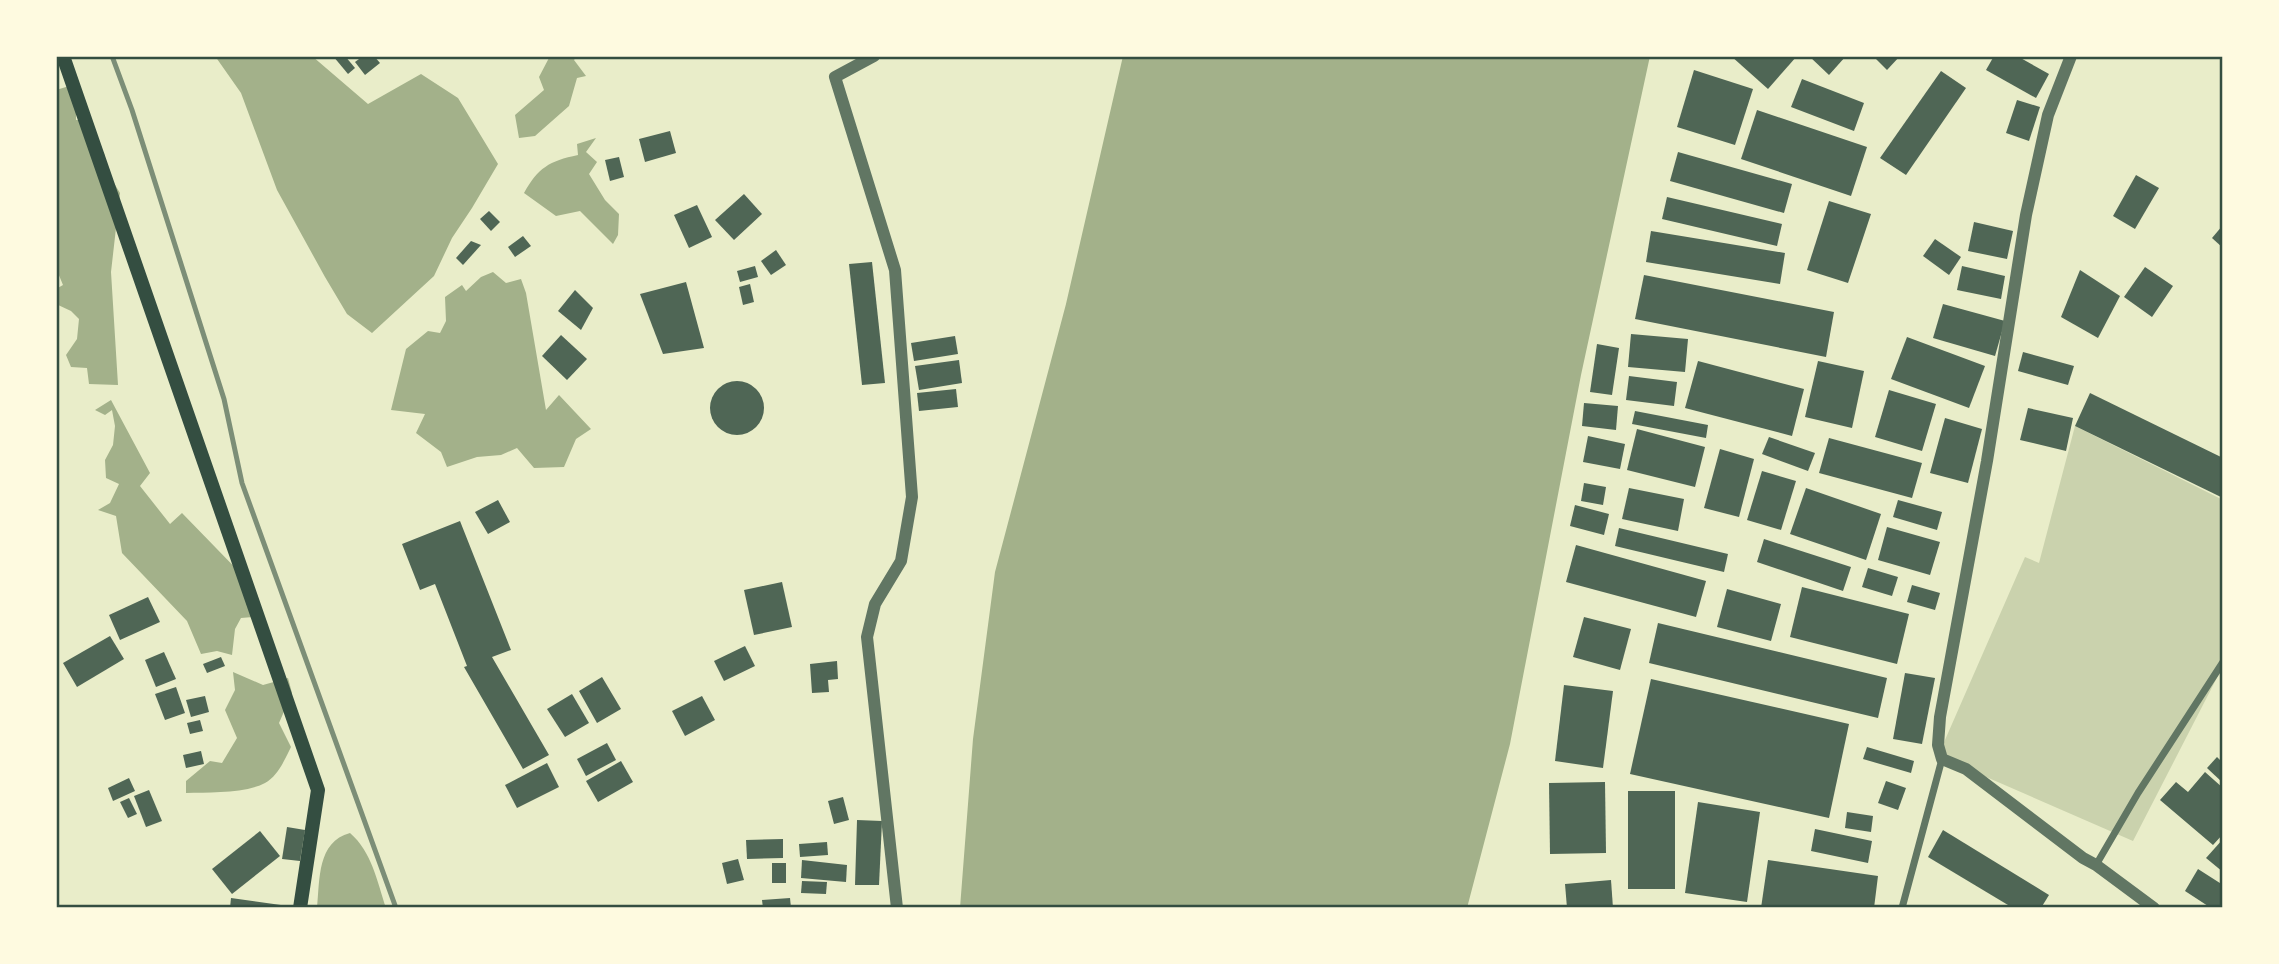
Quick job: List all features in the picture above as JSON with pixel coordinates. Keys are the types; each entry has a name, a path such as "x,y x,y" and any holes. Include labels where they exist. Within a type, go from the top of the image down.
{"main road":[{"path":"63,56 318,790 300,908"}],"street":[{"path":"874,56 835,77 895,270 912,497 901,561 875,604 867,637 897,908"},
{"path":"1902,908 1942,759 1938,744 1940,717 1987,461 2026,215 2048,116 2071,56"},
{"path":"2096,865 2138,793 2223,662"},
{"path":"1942,759 1966,769 2154,908"}],"shaded area":[{"path":"215,56 312,56 368,104 421,74 458,98 498,164 452,238 434,276 372,333 347,314 325,277 277,190 241,93"},
{"path":"550,56 577,56 574,60 586,76 577,78 569,106 535,136 519,138 515,115 544,90 539,77"},
{"path":"1123,56 1650,56 1581,375 1510,744 1467,908 960,908 973,739 995,572 1066,304"},
{"path":"76,84 76,120 87,120 92,145 104,153 109,175 120,193 111,272 118,385 89,384 87,368 71,367 66,355 77,339 79,319 71,311 56,304 56,289 63,285 56,268 56,90"},
{"path":"596,138 586,152 597,162 589,174 605,200 619,214 618,235 613,244 580,211 556,216 524,193 534,177 545,167 578,155 577,144"},
{"path":"493,272 506,283 521,279 526,293 546,410 559,395 591,429 576,439 564,467 534,468 517,448 501,455 477,457 447,467 441,452 416,433 425,414 391,410 406,349 428,331 440,333 446,321 445,297 462,285 466,291 481,277"},
{"path":"111,400 150,473 140,486 170,524 182,513 250,583 264,616 241,618 235,629 232,655 217,651 201,654 187,621 122,553 116,516 98,510 110,503 119,484 106,478 105,460 113,445 115,426 112,410 105,415 95,410"},
{"path":"2075,426 2223,500 2223,666 2133,841 1938,756 2025,557 2039,563"},
{"path":"233,672 263,685 288,678 292,693 279,723 291,747 277,772 270,780 257,787 237,791 186,793 186,781 210,761 222,763 237,738 225,710 235,690"},
{"path":"350,833 369,858 386,908 317,908 320,874 326,853 331,844"}],"building":[{"path":"333,56 345,56 355,68 348,74"},
{"path":"363,56 374,56 380,63 365,75 355,62"},
{"path":"1731,56 1797,56 1768,89"},
{"path":"1809,56 1846,56 1829,75"},
{"path":"1873,56 1900,56 1887,70"},
{"path":"1994,56 2017,56 2049,74 2036,98 1986,70"},
{"path":"1694,70 1753,89 1735,145 1677,127"},
{"path":"1941,71 1966,88 1906,175 1880,158"},
{"path":"1802,79 1864,103 1854,131 1791,107"},
{"path":"2017,100 2040,107 2029,141 2006,133"},
{"path":"1757,110 1867,147 1851,196 1741,159"},
{"path":"670,131 676,153 645,162 639,139"},
{"path":"1678,152 1792,184 1784,213 1670,181"},
{"path":"619,157 624,177 610,181 605,160"},
{"path":"2136,175 2159,188 2135,229 2113,216"},
{"path":"744,194 762,214 734,240 715,220"},
{"path":"1667,197 1782,224 1777,246 1662,219"},
{"path":"1829,201 1871,214 1848,283 1807,270"},
{"path":"697,205 712,237 689,248 674,215"},
{"path":"489,211 500,222 491,231 480,219"},
{"path":"1974,222 2013,231 2007,259 1968,251"},
{"path":"2223,225 2223,248 2212,238"},
{"path":"1651,231 1785,253 1780,284 1646,262"},
{"path":"523,236 531,246 515,257 508,247"},
{"path":"1935,239 1961,257 1949,275 1923,256"},
{"path":"471,241 481,245 463,265 456,258"},
{"path":"776,250 786,265 771,275 761,261"},
{"path":"872,262 885,383 862,385 849,264"},
{"path":"755,266 758,277 740,282 737,271"},
{"path":"1962,266 2005,276 2001,299 1957,290"},
{"path":"2145,267 2173,286 2152,317 2124,297"},
{"path":"2080,270 2120,296 2098,338 2061,317"},
{"path":"1644,275 1834,312 1826,357 1635,319"},
{"path":"686,282 704,348 663,354 640,294"},
{"path":"750,284 754,302 743,305 739,287"},
{"path":"575,290 593,308 581,330 558,311"},
{"path":"1943,304 2005,321 1995,356 1933,338"},
{"path":"1631,334 1688,339 1685,372 1628,367"},
{"path":"561,335 587,359 567,380 542,356"},
{"path":"955,336 958,354 914,361 911,343"},
{"path":"1907,337 1985,366 1969,408 1891,379"},
{"path":"1597,344 1619,348 1612,395 1590,392"},
{"path":"2023,352 2074,366 2068,385 2018,371"},
{"path":"959,360 962,383 919,390 915,366"},
{"path":"1698,361 1804,389 1792,436 1685,408"},
{"path":"1818,361 1864,371 1852,428 1805,417"},
{"path":"1629,376 1677,382 1674,406 1626,400"},
{"path":"737,381 756,389 764,408 756,427 737,435 718,427 710,408 718,389"},
{"path":"956,389 958,407 919,411 917,393"},
{"path":"1889,390 1936,404 1922,451 1875,437"},
{"path":"2090,393 2223,458 2223,498 2075,426"},
{"path":"1584,403 1618,406 1616,430 1582,426"},
{"path":"2028,408 2073,418 2066,451 2020,440"},
{"path":"1635,411 1708,425 1706,438 1632,424"},
{"path":"1945,418 1982,429 1968,483 1930,473"},
{"path":"1637,429 1705,447 1695,487 1627,470"},
{"path":"1588,436 1625,444 1620,469 1583,462"},
{"path":"1769,437 1815,453 1808,471 1762,454"},
{"path":"1829,438 1922,463 1912,498 1819,473"},
{"path":"1720,449 1754,459 1739,517 1704,508"},
{"path":"1762,471 1796,481 1781,530 1747,520"},
{"path":"1584,483 1606,487 1603,505 1581,501"},
{"path":"1629,488 1684,499 1678,531 1622,519"},
{"path":"1806,488 1881,514 1866,560 1790,534"},
{"path":"498,500 510,522 488,534 475,512"},
{"path":"1898,500 1942,512 1937,530 1893,517"},
{"path":"1575,505 1609,514 1604,535 1570,526"},
{"path":"460,521 511,650 492,657 549,755 523,769 464,667 467,666 435,584 420,590 402,544"},
{"path":"1887,527 1940,542 1930,575 1878,560"},
{"path":"1619,528 1728,554 1724,572 1615,546"},
{"path":"1764,539 1851,567 1843,591 1757,562"},
{"path":"1576,545 1706,581 1696,617 1566,582"},
{"path":"1868,568 1898,577 1892,596 1862,587"},
{"path":"782,582 792,627 754,635 744,590"},
{"path":"1912,585 1940,593 1935,610 1907,602"},
{"path":"1802,587 1909,614 1897,664 1790,637"},
{"path":"1727,589 1781,604 1771,641 1717,627"},
{"path":"148,597 160,622 120,640 109,615"},
{"path":"1584,617 1631,629 1620,670 1573,657"},
{"path":"1658,623 1887,678 1878,718 1649,663"},
{"path":"110,636 124,659 77,687 63,663"},
{"path":"745,646 755,666 724,681 714,661"},
{"path":"164,652 176,679 156,687 145,660"},
{"path":"221,657 225,666 207,673 203,664"},
{"path":"837,661 838,679 828,680 829,692 812,693 810,664"},
{"path":"1905,673 1935,678 1922,744 1893,739"},
{"path":"602,677 621,709 597,723 579,691"},
{"path":"1651,679 1849,724 1829,818 1630,774"},
{"path":"1564,685 1613,691 1603,768 1555,761"},
{"path":"176,687 185,713 165,720 155,694"},
{"path":"572,694 589,723 565,737 547,709"},
{"path":"205,696 209,712 191,717 186,700"},
{"path":"702,696 715,720 685,736 672,711"},
{"path":"200,720 203,731 190,734 187,723"},
{"path":"607,743 616,760 586,776 577,759"},
{"path":"1867,747 1914,761 1911,773 1863,759"},
{"path":"201,751 204,764 186,768 183,755"},
{"path":"2217,757 2223,763 2223,783 2207,768"},
{"path":"621,761 633,782 598,802 586,781"},
{"path":"547,763 559,787 517,808 505,785"},
{"path":"2205,772 2223,788 2223,834 2213,845 2160,800 2176,782 2188,792"},
{"path":"129,778 135,791 113,801 108,788"},
{"path":"1886,781 1906,788 1898,810 1878,803"},
{"path":"1605,782 1606,853 1550,854 1549,783"},
{"path":"149,790 162,821 146,827 134,796"},
{"path":"1628,791 1675,791 1675,889 1628,889"},
{"path":"843,797 849,820 834,824 828,801"},
{"path":"129,798 137,814 128,818 120,802"},
{"path":"1698,802 1760,812 1747,902 1685,893"},
{"path":"1847,812 1873,816 1871,832 1845,828"},
{"path":"857,820 882,821 879,885 855,885"},
{"path":"287,827 305,830 300,861 282,859"},
{"path":"1815,829 1872,841 1868,863 1811,851"},
{"path":"1943,830 2049,895 2041,908 2013,908 1928,857"},
{"path":"260,831 280,856 232,894 212,869"},
{"path":"783,839 783,858 747,859 746,840"},
{"path":"2223,839 2223,872 2206,858"},
{"path":"827,842 828,855 800,857 799,844"},
{"path":"738,859 744,880 727,884 722,863"},
{"path":"802,860 847,865 846,882 801,878"},
{"path":"1768,860 1878,876 1874,908 1761,908"},
{"path":"772,863 786,863 786,883 772,883"},
{"path":"2198,869 2223,885 2222,908 2211,908 2185,891"},
{"path":"1611,880 1613,908 1567,908 1565,884"},
{"path":"802,881 827,882 826,894 801,893"},
{"path":"231,898 288,906 288,908 230,908"},
{"path":"790,898 791,908 763,908 762,900"}],"railway":[{"path":"112,56 132,110 224,399 242,483 396,908"}]}
